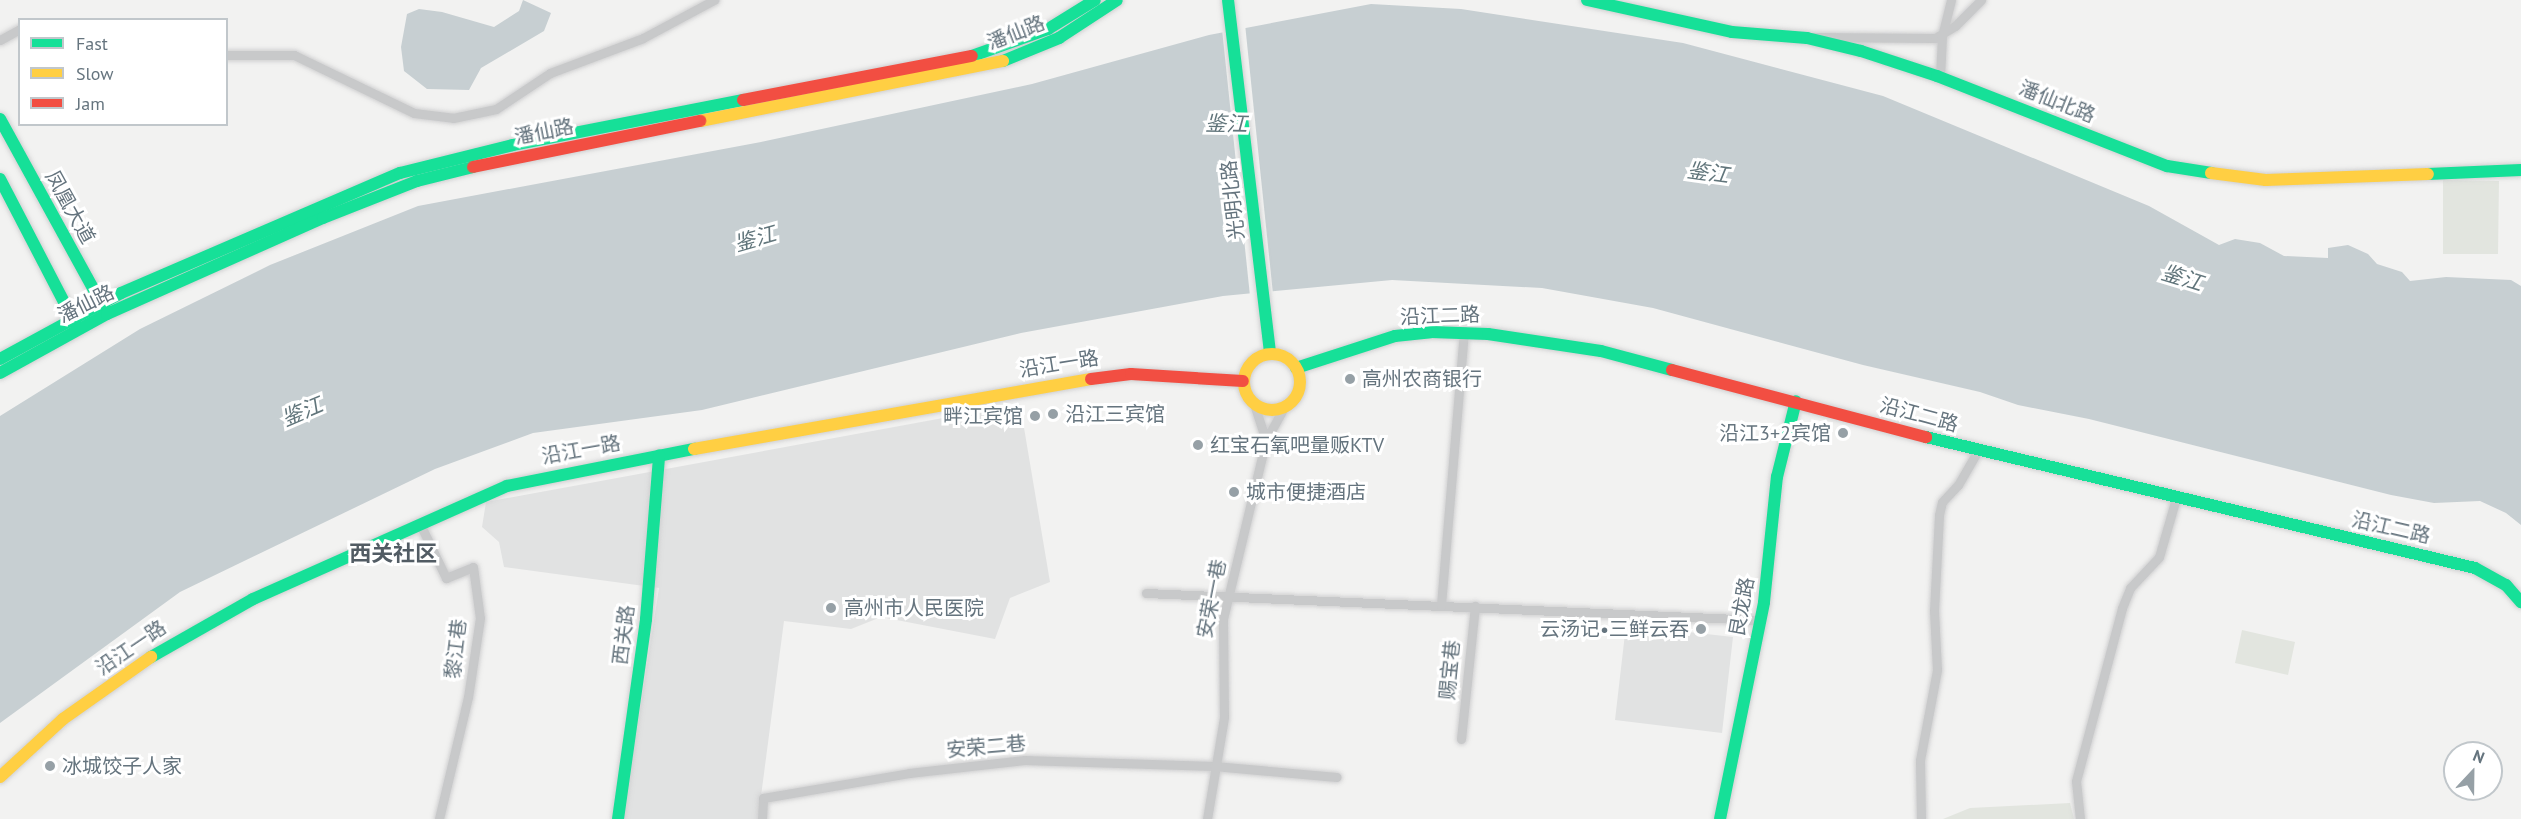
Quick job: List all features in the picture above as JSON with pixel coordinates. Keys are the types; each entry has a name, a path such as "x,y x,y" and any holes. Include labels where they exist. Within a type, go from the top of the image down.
{"street":[{"path":"228,55 294,55 414,113 453,118 496,109 550,73 643,38 714,0"},
{"name":"潘仙路","path":"0,373 78,329 104,308 317,206 432,163 982,54 1048,28 1095,0"},
{"name":"潘仙路","path":"0,359 72,318 104,308 417,181 518,156 998,63 1059,38 1117,0"},
{"name":"潘仙北路","path":"1587,0 1732,32 1807,38 1940,77 2167,166 2266,180 2521,170"},
{"path":"1940,77 1942,36 1951,0"},
{"path":"1807,38 1826,35 1942,36 1981,0"},
{"name":"光明北路","path":"1231,2 1270,354"},
{"path":"0,40 18,30"},
{"name":"凤凰大道","path":"0,119 104,308"},
{"path":"0,179 78,329"},
{"path":"1441,605 1464,331"},
{"name":"沿江二路","path":"1296,368 1395,336 1464,331 1601,351 1978,451 2475,568 2506,585 2521,602"},
{"path":"1254,404 1269,410 1284,407 1297,394 1296,368 1285,357 1270,354 1254,359 1243,381 1254,404 1266,441"},
{"name":"沿江一路","path":"0,777 63,719 167,645 253,599 516,484 659,456 1117,375 1243,381"},
{"name":"艮龙路","path":"1720,819 1760,620 1778,468 1796,401"},
{"name":"安荣一巷","path":"1207,819 1214,766 1224,717 1221,641 1228,599 1266,441 1284,407"},
{"path":"1921,819 1920,760 1937,670 1934,611 1939,515 1942,502 1953,492 1978,451"},
{"name":"西关路","path":"618,819 646,619 659,456"},
{"path":"2080,819 2075,794 2078,770 2122,608 2130,588 2159,557 2176,498"},
{"name":"黎江巷","path":"421,526 446,578 473,567 480,618 468,698 439,819"},
{"path":"1146,593 1228,599 1475,606 1760,620"},
{"name":"赐宝巷","path":"1461,739 1475,606"},
{"name":"安荣二巷","path":"762,819 763,798 909,773 1024,760 1214,766"},
{"path":"1214,766 1337,777"}],"shaded area":[{"path":"2443,180 2499,181 2498,254 2443,254"},
{"name":"高州市人民医院","path":"1020,404 1050,582 1010,598 995,639 881,617 851,629 784,621 758,819 623,819 659,588 504,567 499,542 482,527 486,502"},
{"path":"1626,625 1733,637 1722,733 1615,720"},
{"path":"2242,630 2295,642 2288,675 2235,663"},
{"path":"2070,803 2074,819 1943,819 1970,808"}],"water":[{"path":"523,0 551,13 544,31 481,68 469,90 427,89 404,71 401,47 407,14 419,9 442,12 494,27 519,11"},
{"name":"鉴江","path":"1371,4 1461,9 1683,43 1883,96 2149,206 2219,245 2235,239 2260,243 2284,256 2328,258 2328,248 2348,245 2368,254 2377,264 2402,272 2410,281 2446,277 2511,280 2521,286 2521,525 2506,513 2480,501 2434,503 2391,495 2089,419 2018,405 1980,392 1863,365 1653,308 1542,288 1392,280 1223,296 1021,333 702,410 533,433 435,469 180,592 0,723 0,416 140,329 270,265 418,206 761,142 1032,84 1209,35"}],"pier":[{"path":"1245,24 1273,294 1250,296 1222,29"}],"traffic: fast":[{"path":"972,56 1048,29 1095,0"},
{"path":"1003,61 1059,38 1117,0"},
{"path":"1228,0 1270,354"},
{"path":"1587,0 1732,32 1807,38 1861,51 1937,76 2167,166 2211,173"},
{"path":"0,359 121,293 400,173 513,145 743,100"},
{"path":"0,119 107,314"},
{"path":"0,373 107,314 323,218 417,181 473,167"},
{"path":"2428,174 2521,170"},
{"path":"0,179 78,329"},
{"path":"1296,368 1395,336 1431,332 1488,334 1601,351 1672,370"},
{"path":"1720,819 1764,602 1777,477 1796,401"},
{"path":"1926,437 2475,568 2506,585 2521,602"},
{"path":"151,657 253,599 507,486 694,449"},
{"path":"618,819 646,619 659,456"}],"traffic: slow":[{"path":"700,121 1003,61"},
{"path":"2211,173 2266,180 2428,174"},
{"path":"1267,354 1277,354 1292,362 1298,371 1300,382 1298,393 1292,402 1277,410 1267,410 1256,405 1249,398 1244,387 1244,377 1249,366 1256,359 1267,354"},
{"path":"694,449 1091,379"},
{"path":"0,777 63,719 151,657"}],"traffic: jam":[{"path":"743,100 972,56"},
{"path":"473,167 700,121"},
{"path":"1672,370 1926,437"},
{"path":"1091,379 1131,374 1243,381"}],"place":[{"name":"高州农商银行","path":"1350,379"},
{"name":"沿江三宾馆","path":"1053,414"},
{"name":"畔江宾馆","path":"1035,416"},
{"name":"沿江3+2宾馆","path":"1843,433"},
{"name":"红宝石氧吧量贩KTV","path":"1198,445"},
{"name":"城市便捷酒店","path":"1234,492"},
{"name":"高州市人民医院","path":"831,608"},
{"name":"云汤记•三鲜云吞","path":"1701,629"},
{"name":"冰城饺子人家","path":"50,766"}],"district":[{"name":"西关社区","path":"393,554"}]}
